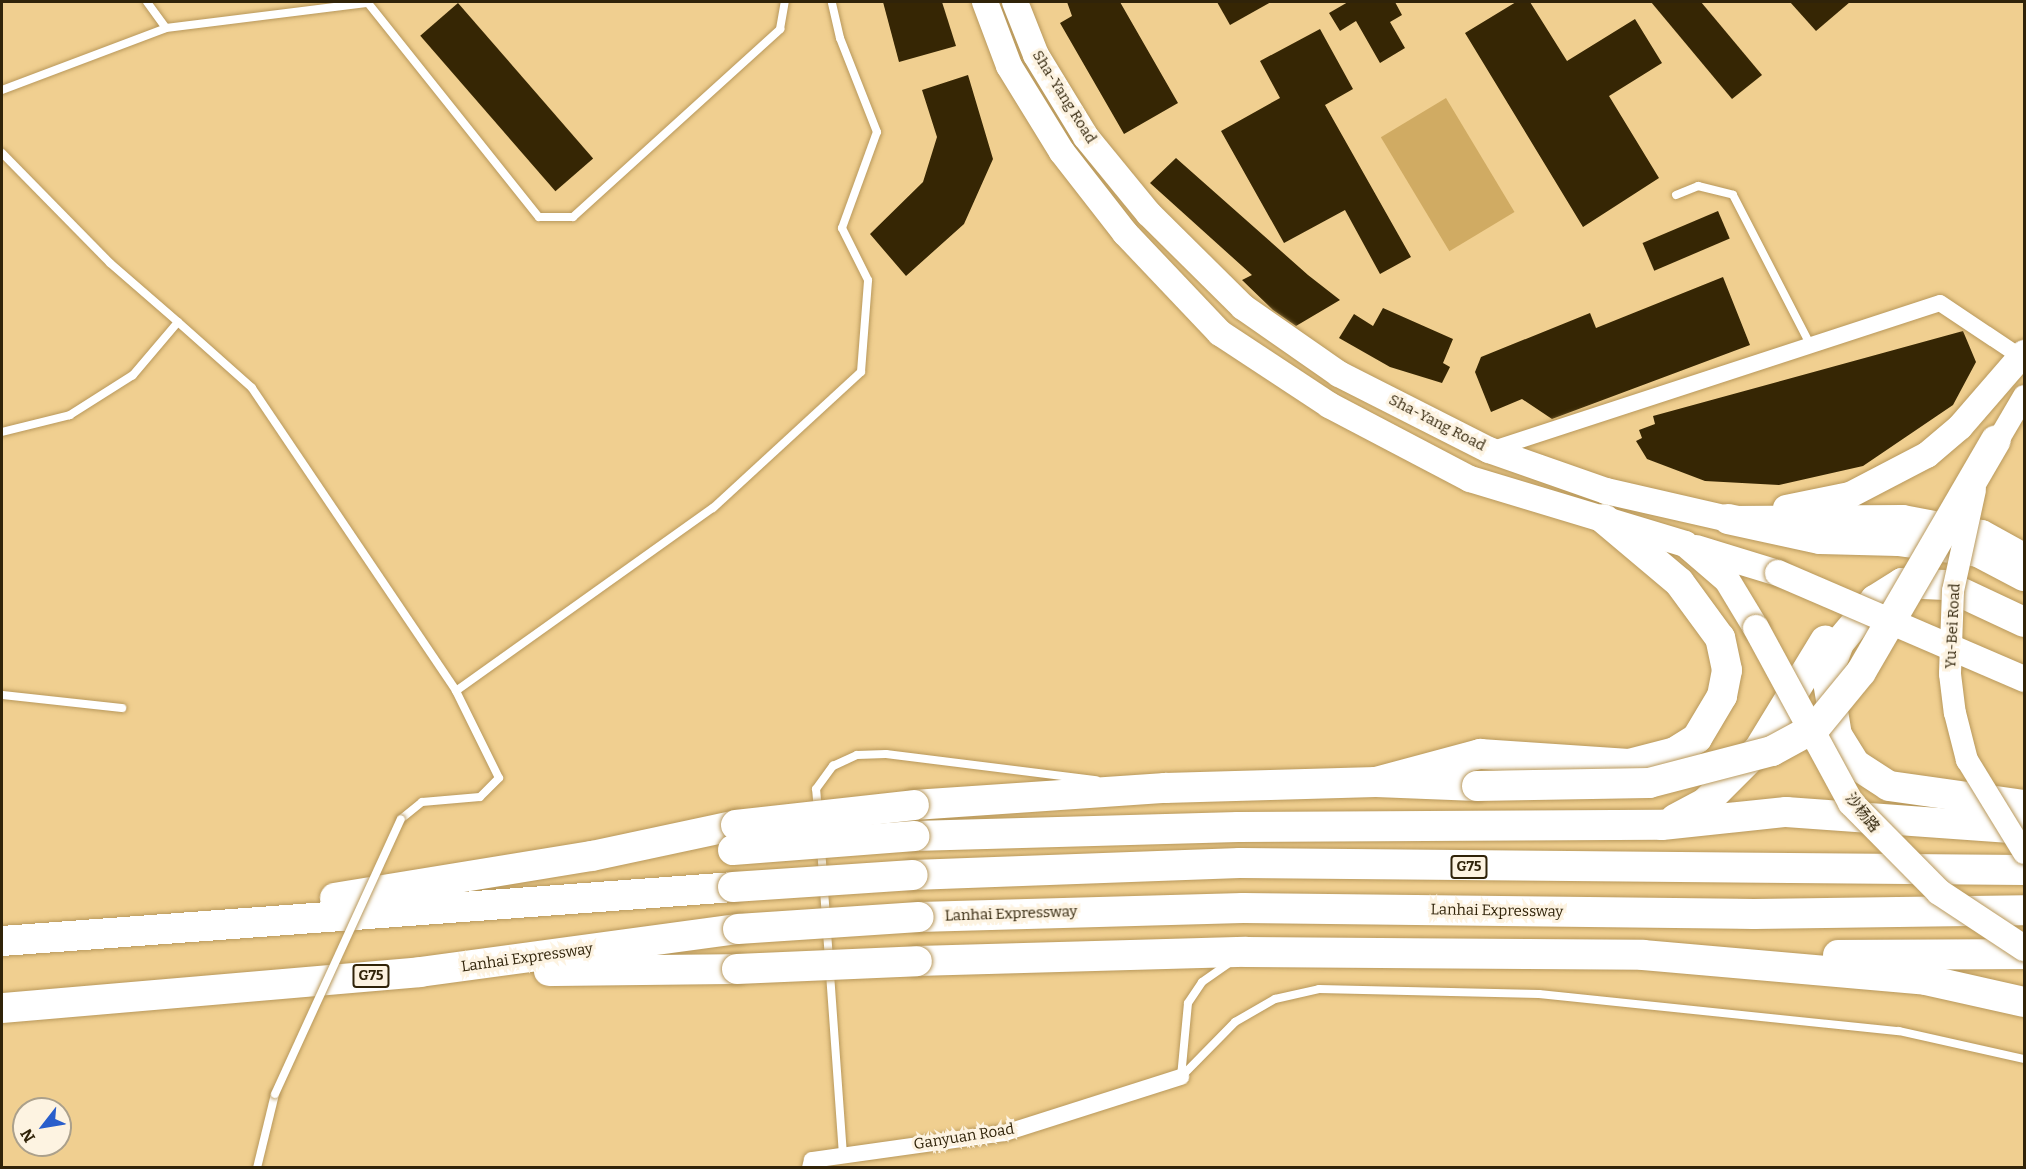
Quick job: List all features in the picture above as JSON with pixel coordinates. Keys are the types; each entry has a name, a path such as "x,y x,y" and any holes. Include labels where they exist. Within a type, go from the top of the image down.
{"highway":[{"path":"147,928 592,856 735,838 914,805 1165,788 1376,782 1477,786 1649,783 1772,751 1816,727 1861,672 1995,440"},
{"path":"1376,782 1480,754 1629,764 1675,752 1697,738 1722,696 1727,670 1720,638 1680,582 1604,519"},
{"path":"1728,519 1820,539 1898,541 1978,552 2025,576"},
{"path":"1662,825 1705,803 1759,750 1799,690 1847,598 1889,568 1942,564 1990,580 2025,604"},
{"path":"2025,622 1945,585 1902,583 1875,600 1839,643 1827,676 1837,735 1855,764 1889,786 2025,805"},
{"path":"735,838 914,836 1238,827 1662,825 1786,812 2025,829"},
{"name":"G75","path":"2,941 147,928 913,875 1240,863 2025,870"},
{"name":"Lanhai Expressway","path":"2,1008 420,972 738,929 919,917 1244,908 1754,914 2025,910"},
{"path":"420,972 737,969 917,961 1246,952 1643,955 2025,954"},
{"path":"1643,955 1926,980 2025,1002"}],"main road":[{"name":"Sha-Yang Road","path":"985,2 1010,66 1062,152 1125,233 1220,333 1329,405 1470,479 1685,544 1727,580 1756,628"},
{"name":"Sha-Yang Road","path":"1015,2 1036,55 1086,136 1149,214 1243,307 1339,374 1489,450 1606,491 1728,519 1903,518 1982,533 2025,556"},
{"path":"1728,519 1850,495 1886,480 1960,427 2023,355"},
{"name":"Yu-Bei Road","path":"2025,396 1995,440 1962,538 1953,591 1950,674 1967,760 2025,853"},
{"path":"1685,544 1778,573 2025,678"},
{"name":"沙杨路","path":"1756,628 1851,802 1940,892 2025,948"}],"street":[{"path":"1489,450 1940,303 2023,355"},
{"name":"Ganyuan Road","path":"811,1164 843,1155 1005,1133 1181,1077"}],"lane":[{"path":"147,2 166,28"},
{"path":"2,90 89,53 166,28 368,3 386,19 539,217 573,217 780,29 785,2"},
{"path":"456,691 713,508 861,372 868,280 842,228 877,132 840,38 832,2"},
{"path":"2,153 110,263 252,388 456,691 499,778 480,797 422,802 401,819 275,1094 257,1167"},
{"path":"1676,195 1698,186 1733,195 1810,344"},
{"path":"2,432 70,415 133,375 178,322"},
{"path":"2,695 122,708"},
{"path":"819,824 816,789 833,765 857,755 886,754 1165,788"},
{"path":"820,836 843,1155"},
{"path":"1181,1077 1188,1003 1202,982 1246,952"},
{"path":"1181,1077 1235,1022 1275,999 1319,989 1539,994 1899,1031 2025,1059"}],"shaded area":[{"path":"1446,98 1515,212 1449,251 1381,137"}],"building":[{"path":"883,2 942,2 956,46 899,62"},
{"path":"1067,2 1120,2 1178,103 1124,134 1060,23 1072,16"},
{"path":"1217,2 1271,2 1230,25"},
{"path":"1348,2 1395,2 1402,15 1390,22 1405,48 1380,63 1356,21 1340,31 1329,13"},
{"path":"1516,2 1530,2 1567,61 1635,19 1662,63 1609,96 1659,178 1583,227 1465,33"},
{"path":"1651,2 1701,2 1762,75 1732,99"},
{"path":"1790,2 1850,2 1816,31"},
{"path":"458,3 593,158 555,191 420,36"},
{"path":"1320,29 1353,89 1325,105 1411,257 1380,274 1345,210 1284,243 1221,131 1280,98 1260,61"},
{"path":"968,75 993,159 964,224 906,276 870,234 923,182 937,137 922,90"},
{"path":"1176,158 1308,275 1340,300 1296,326 1273,310 1242,280 1252,275 1150,183"},
{"path":"1718,211 1730,239 1654,271 1643,243"},
{"path":"1723,277 1750,345 1552,419 1522,399 1491,412 1475,372 1481,357 1590,313 1596,328"},
{"path":"1383,308 1453,339 1443,363 1450,367 1442,383 1390,367 1339,338 1354,314 1373,326"},
{"path":"1963,331 1976,362 1953,405 1863,466 1779,485 1705,481 1647,459 1636,441 1642,438 1639,430 1655,424 1653,416"}]}
